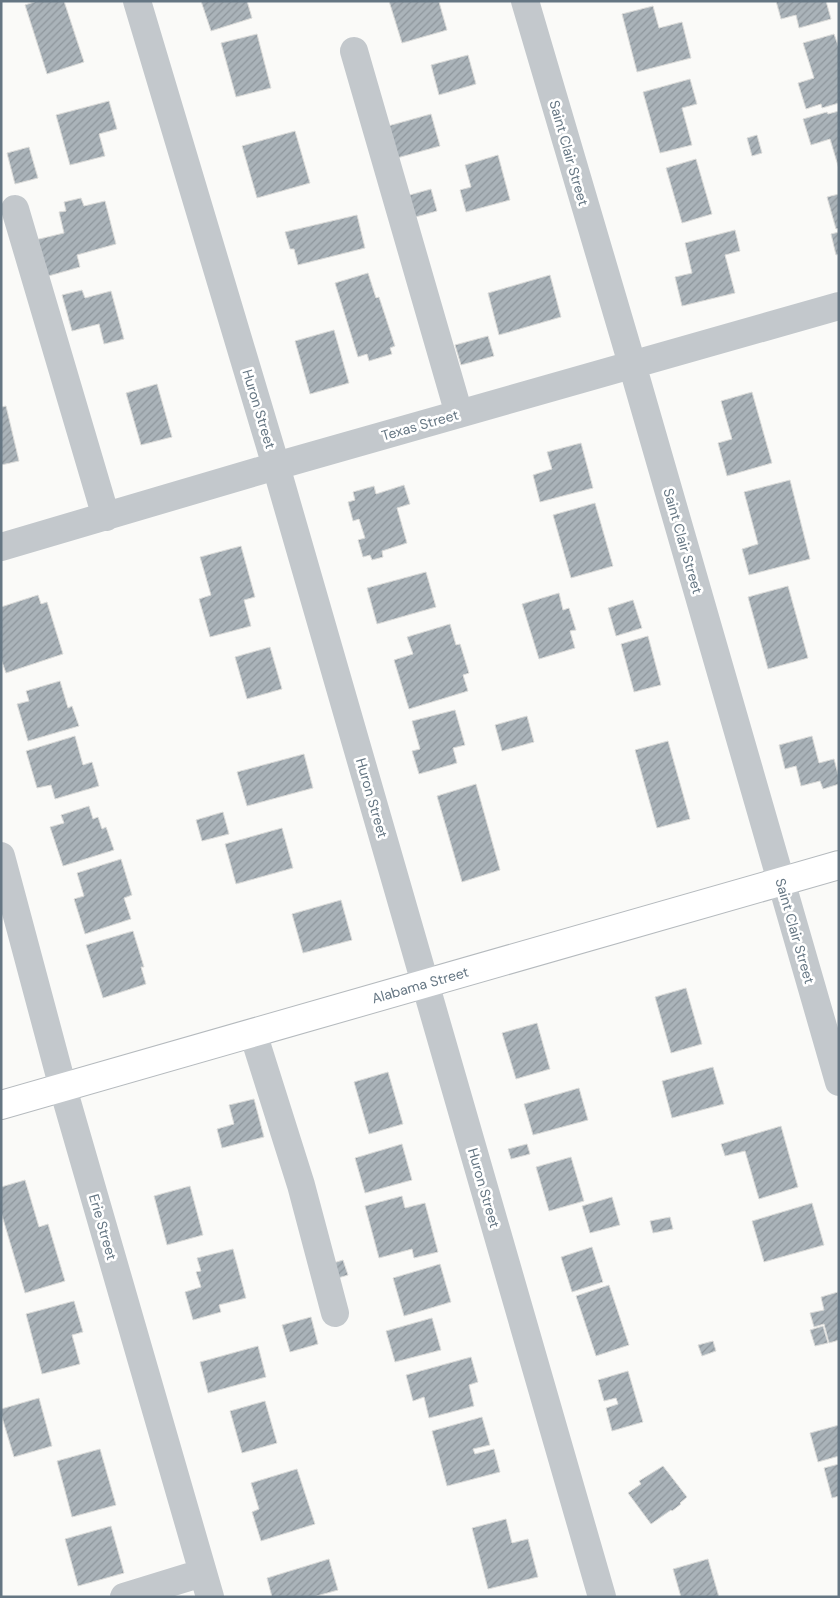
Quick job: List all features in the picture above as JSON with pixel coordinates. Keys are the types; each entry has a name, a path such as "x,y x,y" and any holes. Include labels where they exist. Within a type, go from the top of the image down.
{"main road":[{"name":"Alabama Street","path":"1,1105 839,866"}],"street":[{"name":"Huron Street","path":"137,1 276,466 602,1597"},
{"name":"Saint Clair Street","path":"525,1 839,1082"},
{"path":"354,51 459,414"},
{"path":"15,209 106,516"},
{"name":"Texas Street","path":"1,547 276,466 839,306"},
{"name":"Erie Street","path":"1,856 63,1088 206,1585"},
{"path":"253,1033 301,1185 335,1313"},
{"path":"124,1597 206,1585"}],"building":[{"path":"37,1 64,1 84,62 47,74 25,5"},
{"path":"201,1 247,1 252,18 211,31"},
{"path":"389,1 441,1 439,2 447,30 402,43"},
{"path":"776,1 826,1 831,19 799,28 796,15 781,19"},
{"path":"653,6 659,28 682,22 691,58 637,72 622,14"},
{"path":"257,34 271,88 236,97 221,43"},
{"path":"834,34 839,48 839,103 822,108 821,104 806,109 798,83 814,78 803,43"},
{"path":"468,55 476,84 439,95 431,65"},
{"path":"690,79 697,104 682,108 692,145 660,153 643,92"},
{"path":"109,101 117,129 99,134 105,156 70,165 56,115"},
{"path":"839,111 839,169 830,139 811,145 803,119 827,112 828,114"},
{"path":"431,114 440,146 397,158 388,126"},
{"path":"295,131 310,183 257,198 242,146"},
{"path":"757,135 762,153 752,156 747,138"},
{"path":"29,147 38,178 15,184 7,153"},
{"path":"498,155 510,200 466,212 460,190 471,187 465,165"},
{"path":"696,159 712,214 682,223 666,168"},
{"path":"431,189 437,211 412,218 406,196"},
{"path":"839,194 839,228 836,229 827,197"},
{"path":"81,198 84,206 105,201 116,244 77,255 80,267 45,277 35,240 64,233 59,212 66,211 64,202"},
{"path":"357,215 365,248 298,265 294,249 290,249 285,232"},
{"path":"735,230 740,251 725,255 735,293 682,306 675,277 692,273 685,243"},
{"path":"839,232 839,254 836,255 831,234"},
{"path":"368,273 376,298 379,297 395,346 390,348 392,354 369,361 367,354 358,357 335,283"},
{"path":"550,275 561,317 499,335 488,293"},
{"path":"82,290 85,298 111,291 124,339 104,344 99,324 72,331 62,295"},
{"path":"334,330 349,383 310,394 295,341"},
{"path":"488,336 494,356 461,365 455,345"},
{"path":"157,384 172,437 141,445 126,393"},
{"path":"752,392 772,463 727,476 718,443 732,439 721,401"},
{"path":"6,406 19,461 1,465 1,407"},
{"path":"581,443 593,488 540,502 533,475 552,469 547,452"},
{"path":"790,480 810,559 749,575 742,549 758,544 744,492"},
{"path":"404,485 410,504 397,508 407,543 382,551 383,557 372,560 370,555 363,557 358,540 365,538 359,519 353,521 348,502 355,500 353,492 374,486 376,494"},
{"path":"595,503 613,566 571,578 553,515"},
{"path":"241,546 255,597 244,600 251,626 210,637 199,599 211,595 200,557"},
{"path":"426,572 436,607 377,624 367,588"},
{"path":"788,586 808,658 768,669 748,597"},
{"path":"559,593 563,610 569,608 576,630 570,631 575,648 539,659 522,604"},
{"path":"38,595 41,604 47,602 63,654 6,673 1,659 1,607"},
{"path":"633,600 642,628 616,636 608,608"},
{"path":"450,624 456,645 460,644 469,673 463,675 468,691 409,709 394,660 413,654 407,637"},
{"path":"648,636 661,685 634,692 621,644"},
{"path":"270,647 282,689 247,699 235,657"},
{"path":"60,681 68,708 72,706 79,726 28,741 17,704 29,701 26,691"},
{"path":"455,710 465,745 453,748 457,763 419,774 412,751 420,749 412,721"},
{"path":"527,716 534,742 502,751 495,725"},
{"path":"75,736 83,765 92,762 99,786 55,799 51,785 37,788 26,751"},
{"path":"812,736 819,763 834,759 839,784 823,789 820,781 801,786 796,766 785,769 779,745"},
{"path":"668,741 690,819 657,828 635,750"},
{"path":"304,754 313,788 247,806 237,772"},
{"path":"476,784 500,870 462,882 437,796"},
{"path":"89,806 93,819 98,817 102,829 106,827 114,850 63,866 50,827 64,823 61,815"},
{"path":"223,812 229,834 202,841 196,820"},
{"path":"282,828 293,868 236,884 225,844"},
{"path":"121,859 132,895 124,898 131,919 85,934 74,899 84,896 77,873"},
{"path":"341,900 352,940 303,953 292,914"},
{"path":"133,931 144,967 141,967 146,984 103,998 86,945"},
{"path":"686,988 702,1044 671,1053 655,997"},
{"path":"537,1023 550,1069 516,1079 502,1033"},
{"path":"713,1067 724,1104 672,1118 662,1081"},
{"path":"388,1072 403,1124 369,1134 354,1082"},
{"path":"579,1088 588,1120 533,1135 524,1104"},
{"path":"254,1099 264,1137 222,1148 217,1129 234,1124 229,1105"},
{"path":"781,1126 798,1187 759,1199 745,1151 725,1156 721,1144"},
{"path":"402,1144 412,1180 365,1193 355,1158"},
{"path":"527,1144 530,1154 511,1159 508,1149"},
{"path":"571,1157 584,1201 549,1211 536,1167"},
{"path":"25,1180 39,1227 48,1224 65,1281 25,1293 1,1212 1,1187"},
{"path":"190,1186 203,1235 167,1245 154,1196"},
{"path":"402,1196 405,1208 425,1203 438,1252 414,1258 412,1249 379,1258 365,1206"},
{"path":"612,1197 620,1225 590,1233 582,1206"},
{"path":"812,1203 824,1245 764,1262 752,1221"},
{"path":"670,1217 673,1229 653,1233 650,1221"},
{"path":"592,1247 603,1282 572,1292 561,1257"},
{"path":"233,1249 246,1298 219,1305 221,1312 193,1320 185,1292 201,1287 196,1272 201,1271 197,1258"},
{"path":"343,1260 348,1275 331,1280 327,1265"},
{"path":"440,1264 451,1302 404,1316 393,1278"},
{"path":"609,1285 629,1345 596,1356 576,1296"},
{"path":"838,1292 839,1340 829,1343 824,1324 814,1327 810,1313 824,1310 821,1297"},
{"path":"74,1301 83,1332 72,1335 80,1364 42,1374 26,1314"},
{"path":"311,1317 318,1344 290,1352 282,1325"},
{"path":"432,1318 441,1350 395,1362 386,1331"},
{"path":"823,1326 828,1343 815,1346 810,1330"},
{"path":"713,1341 716,1351 702,1356 698,1345"},
{"path":"258,1346 266,1377 208,1393 200,1362"},
{"path":"471,1357 478,1382 469,1385 474,1406 429,1418 424,1397 413,1401 406,1375"},
{"path":"628,1371 643,1422 612,1431 606,1408 618,1404 616,1398 604,1401 598,1380"},
{"path":"39,1398 52,1446 14,1457 1,1409"},
{"path":"265,1401 277,1443 242,1453 230,1411"},
{"path":"482,1417 490,1445 473,1449 475,1454 494,1449 500,1472 447,1486 432,1431"},
{"path":"839,1425 839,1456 818,1462 810,1433"},
{"path":"100,1449 116,1505 72,1517 57,1461"},
{"path":"839,1464 839,1496 832,1498 824,1468"},
{"path":"663,1466 687,1497 672,1511 651,1524 628,1493 641,1484 639,1481"},
{"path":"297,1469 315,1524 261,1541 252,1512 259,1509 251,1483"},
{"path":"506,1519 512,1543 528,1539 538,1577 488,1589 472,1528"},
{"path":"111,1526 124,1573 78,1586 65,1539"},
{"path":"329,1559 338,1590 313,1597 272,1597 267,1578"},
{"path":"708,1559 719,1597 681,1597 673,1569"}]}
